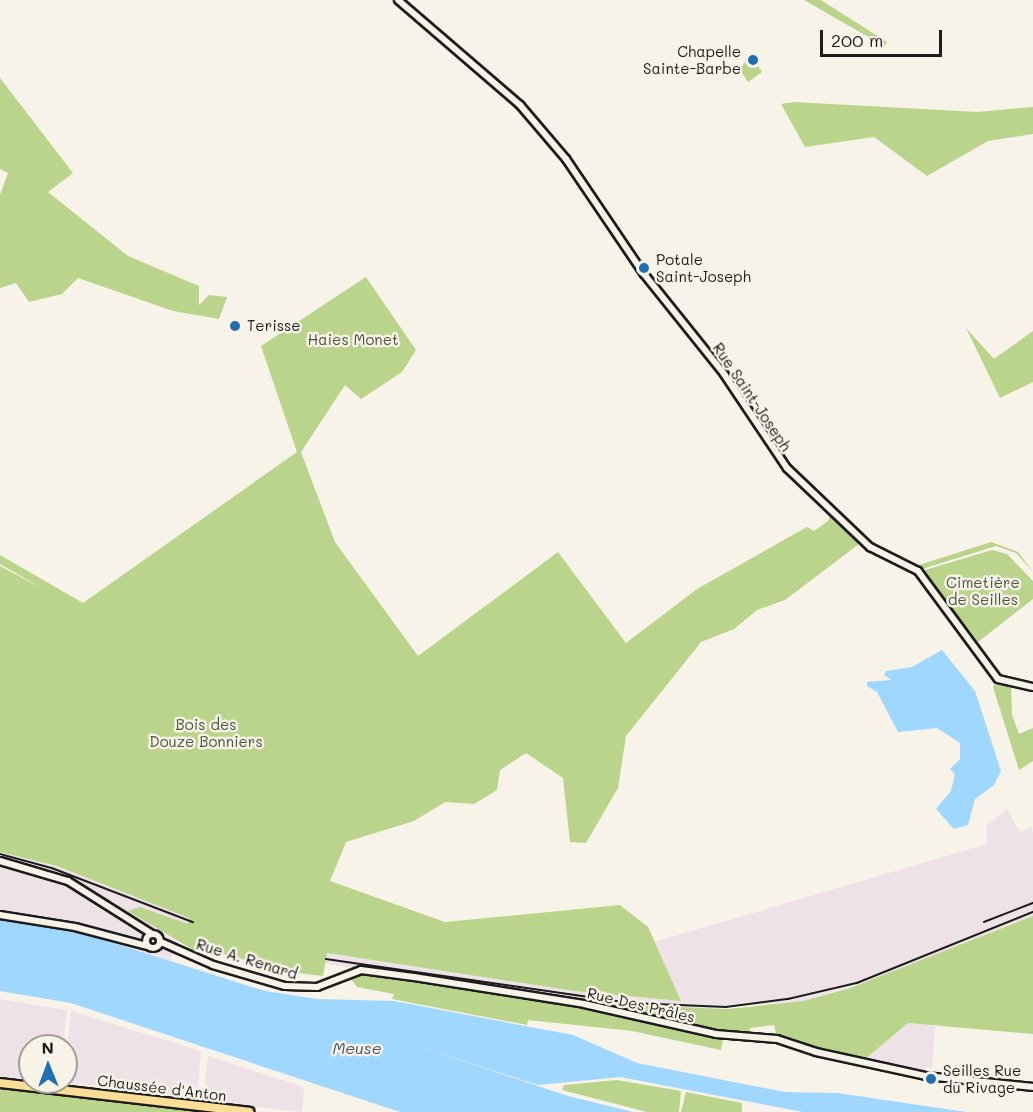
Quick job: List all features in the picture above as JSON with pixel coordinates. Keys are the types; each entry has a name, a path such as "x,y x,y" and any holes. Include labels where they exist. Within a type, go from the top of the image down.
{"main road":[{"name":"Chaussée d'Anton","path":"0,1083 249,1112"}],"street":[{"name":"Rue Saint-Joseph","path":"398,0 519,105 566,159 644,274 724,374 787,468 870,547 918,571 998,679 1033,687"},
{"name":"Rue A. Renard","path":"0,861 78,886 161,942 213,965 300,988 317,987 361,970"},
{"path":"0,915 75,927 153,949 161,942"},
{"path":"147,946 146,938 152,934"},
{"name":"Rue Des Prâles","path":"361,970 551,998 716,1034 777,1039 913,1074 1033,1087"}],"shaded area":[{"path":"1007,809 1020,832 1031,827 1033,833 1033,916 912,967 803,1001 677,1011 325,964 326,953 574,991 681,1001 654,942 987,844 986,826"},
{"path":"0,852 57,866 189,918 189,925 161,914 129,911 177,942 170,961 81,933 0,920"},
{"path":"0,999 67,1010 64,1034 18,1034 18,1078 0,1076"},
{"path":"71,1011 201,1051 197,1098 78,1084 78,1034 68,1034"},
{"path":"908,1023 935,1026 932,1068 925,1067 924,1074 864,1060"},
{"path":"208,1056 304,1087 302,1112 203,1101"}],"green space":[{"path":"804,0 821,0 887,42 884,46"},
{"path":"750,54 762,72 748,82 740,70"},
{"path":"0,78 73,173 48,192 128,256 199,286 199,305 209,295 227,297 219,319 173,311 78,278 62,294 29,302 16,283 0,288 0,195 8,173 0,169"},
{"path":"794,102 977,112 1033,107 1033,134 988,141 927,176 874,137 805,147 781,104"},
{"name":"Bois des Douze Bonniers","path":"366,277 416,350 402,372 361,399 345,385 301,452 335,542 418,656 558,552 626,643 697,589 807,527 814,531 828,521 831,511 863,541 785,600 757,610 734,629 701,642 626,736 618,788 586,843 570,842 563,778 526,753 500,770 497,790 474,804 445,802 414,821 346,842 330,881 445,922 620,905 648,927 681,1001 574,991 327,953 323,976 289,972 204,949 195,951 128,911 140,907 188,924 189,918 57,866 0,852 0,566 45,590 0,564 0,555 83,603 297,452 261,346"},
{"path":"966,328 994,359 1033,331 1033,382 1000,398"},
{"path":"991,542 1018,552 1033,572 1016,553 996,546 919,570 916,566"},
{"name":"Cimetière de Seilles","path":"992,550 1007,554 1033,581 1033,599 978,642 922,571"},
{"path":"998,679 1011,682 1012,715 1019,734 1033,728 1033,761 1019,770 993,687"},
{"path":"1033,916 1033,1034 908,1023 864,1060 777,1037 774,1025 750,1028 748,1035 724,1034 721,1050 632,1031 528,1020 527,1025 392,999 394,994 357,987 347,973 353,966 619,1005 728,1009 803,1001 850,988"},
{"path":"617,1080 681,1091 679,1112 647,1112 562,1090 564,1085"},
{"path":"0,1088 18,1090 18,1094 52,1094 207,1112 0,1112"},
{"path":"686,1092 742,1103 742,1112 681,1112"}],"water":[{"path":"942,650 975,691 1001,771 994,785 975,799 968,825 954,829 936,809 951,791 955,774 950,769 960,759 960,743 937,728 898,732 877,692 867,686 867,682 891,680 884,675 886,671 912,667"},
{"name":"Meuse","path":"0,920 82,933 265,991 317,999 394,1001 573,1035 637,1063 785,1092 837,1093 966,1112 803,1112 620,1077 538,1085 406,1042 568,1096 633,1112 400,1112 71,1003 0,991"}],"railway":[{"path":"0,854 52,868 193,922"},
{"path":"984,922 1033,903"},
{"path":"326,959 632,1003 726,1007 788,999 857,983 1033,912"}],"place":[{"name":"Chapelle Sainte-Barbe","path":"753,60"},
{"name":"Potale Saint-Joseph","path":"644,268"},
{"name":"Terisse","path":"235,326"},
{"name":"Seilles Rue du Rivage","path":"931,1079"}],"park label":[{"name":"Haies Monet","path":"353,340"}]}
